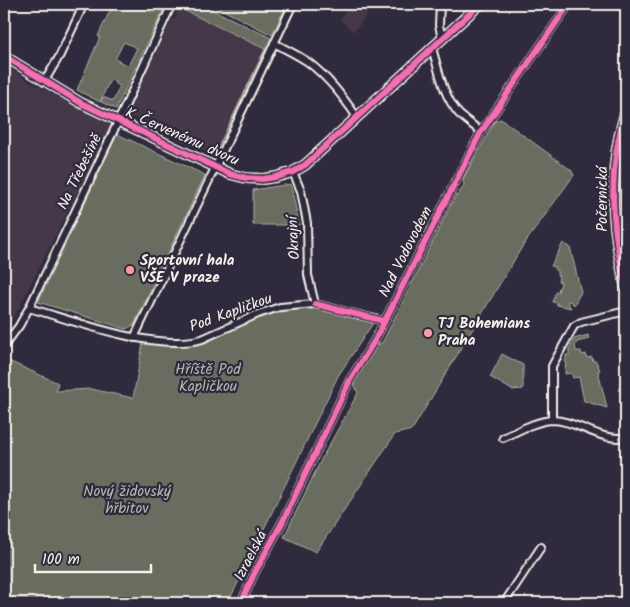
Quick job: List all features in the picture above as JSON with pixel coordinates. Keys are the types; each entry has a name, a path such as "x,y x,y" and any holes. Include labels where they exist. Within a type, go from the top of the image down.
{"street":[{"path":"44,82 59,57 84,4"},
{"name":"Na Třebešíně","path":"4,346 19,326 29,308 172,4"},
{"path":"134,338 293,4"},
{"path":"440,4 439,26 442,39"},
{"name":"K Červenému dvoru","path":"4,56 81,103 214,168 251,179 276,177 293,172 311,160 480,4"},
{"name":"Nad Vodovodem","path":"283,521 350,380 375,340 481,132 569,4"},
{"path":"274,43 300,57 322,74 337,89 358,117"},
{"path":"432,48 441,80 448,96 460,114 481,132"},
{"name":"Počernická","path":"626,110 615,160 612,193 616,240 626,288"},
{"name":"Okrajní","path":"293,172 302,191 307,223 308,276 315,304"},
{"name":"Pod Kapličkou","path":"29,308 134,338 173,342 192,342 217,334 258,314 280,307 315,304 384,321"},
{"path":"552,420 552,366 574,326 581,322 626,310"},
{"path":"503,438 532,425 552,420 569,423 615,438 626,437"},
{"name":"Izraelská","path":"241,603 255,572 283,521"},
{"path":"504,603 542,548"}],"shaded area":[{"path":"349,4 359,4 369,12 354,32 340,20"},
{"path":"179,8 265,49 214,156 126,114"},
{"path":"4,64 32,83 111,125 19,308 4,333"}],"green space":[{"path":"113,4 145,4 143,8 154,13 159,4 166,4 116,109 101,102 103,97 113,101 120,86 111,80 100,102 77,90 100,37 98,36","holes":["124,42 137,48 128,66 115,59"]},
{"path":"181,4 201,4 271,38 214,156 265,49 179,8"},
{"path":"211,4 287,4 272,35"},
{"name":"TJ Bohemians Praha","path":"501,119 571,170 574,175 522,247 412,430 395,434 316,552 284,537 322,458 358,393 353,382 375,346 382,343 456,195 458,195 464,185 463,179 495,121"},
{"path":"117,134 205,175 134,325 126,329 38,302"},
{"path":"617,168 626,169 626,279 616,225"},
{"path":"291,184 299,225 253,225 253,190"},
{"path":"563,243 570,247 581,292 574,305 570,301 567,302 571,308 552,302 561,282 558,281 559,276 555,267 551,266"},
{"name":"Nový židovský hřbitov","path":"308,307 373,323 338,376 228,603 4,603 4,359 58,383 56,391 91,389 133,398 143,343 189,346 203,344 263,315"},
{"path":"588,335 589,339 577,342 575,346 576,351 581,351 582,355 586,354 587,358 592,357 593,361 596,361 600,370 598,371 607,408 584,401 579,377 573,378 571,373 565,374 566,355 569,355 569,349 574,339"},
{"path":"502,354 523,365 523,389 512,390 490,377"}],"cycle path":[{"path":"4,56 81,103 230,174 246,178 263,179 293,172 305,165 480,4"},
{"path":"241,603 255,572 283,521 350,380 375,340 481,132 569,4"},
{"path":"626,110 616,155 613,199 617,243 626,288"},
{"path":"315,304 384,321"}],"place":[{"name":"Sportovní hala VŠE V praze","path":"130,270"},
{"name":"TJ Bohemians Praha","path":"428,333"}],"park label":[{"name":"Hříště Pod Kapličkou","path":"208,378"}]}
